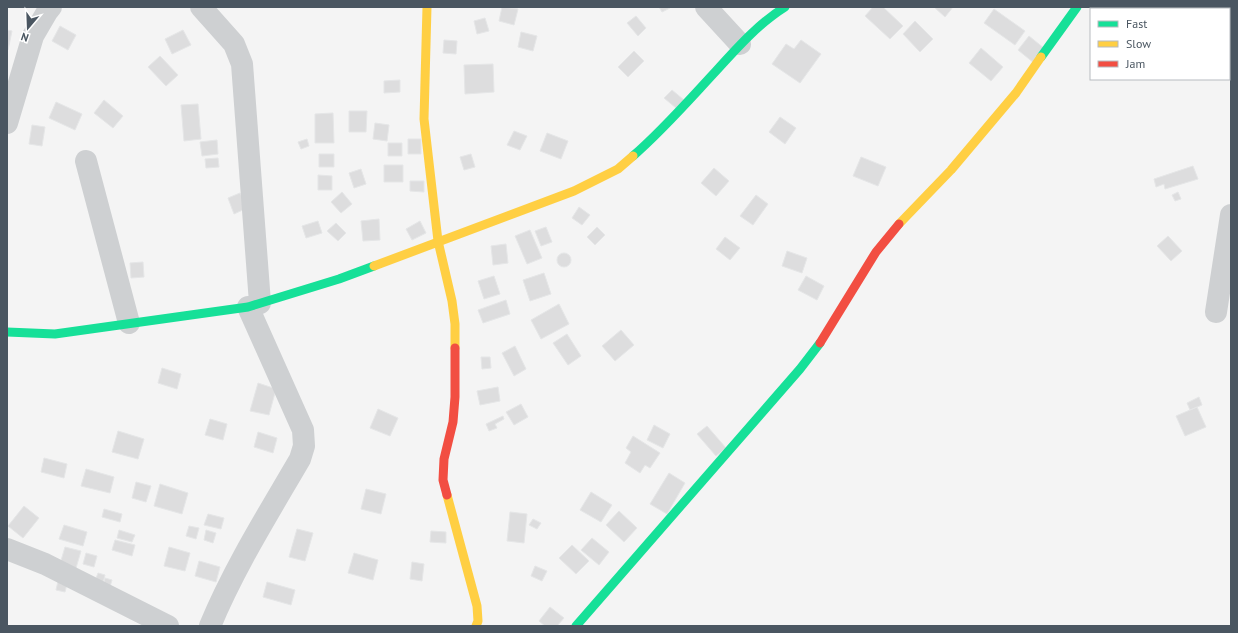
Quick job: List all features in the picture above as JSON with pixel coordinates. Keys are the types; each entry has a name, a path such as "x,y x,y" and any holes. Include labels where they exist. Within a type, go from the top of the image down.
{"street":[{"path":"7,123 34,36 51,7"},
{"path":"200,7 234,44 242,64 254,305 303,430 304,446 300,459 235,571 210,626"},
{"path":"427,7 424,119 438,241 452,301 454,324 455,397 453,422 444,459 443,480 477,606 478,620 476,626"},
{"path":"706,7 740,44"},
{"path":"7,332 55,334 254,305 339,279 574,191 618,170 656,136 740,44 774,14 785,7"},
{"path":"576,626 800,369 822,341 876,252 903,219 951,170 1016,93 1077,7"},
{"path":"86,161 129,324"},
{"path":"1216,312 1231,215"},
{"path":"7,549 45,564 168,626"}],"building":[{"path":"502,7 518,9 514,25 499,21"},
{"path":"659,7 670,7 670,8 662,12"},
{"path":"873,7 883,7 903,26 890,39 865,16"},
{"path":"934,7 953,7 945,17"},
{"path":"994,9 1025,31 1015,45 984,23"},
{"path":"636,16 646,28 638,36 627,23"},
{"path":"485,18 489,31 477,34 474,21"},
{"path":"915,21 933,39 920,52 903,34"},
{"path":"60,26 76,35 68,50 52,41"},
{"path":"7,30 12,31 8,50 7,50"},
{"path":"183,30 191,45 172,54 165,39"},
{"path":"521,32 537,36 533,51 518,47"},
{"path":"1029,36 1045,49 1034,63 1018,50"},
{"path":"444,40 457,41 456,54 443,53"},
{"path":"801,40 821,54 800,83 772,64 786,44 794,49"},
{"path":"981,48 1003,67 991,81 969,63"},
{"path":"634,51 644,61 628,77 618,67"},
{"path":"160,56 178,75 166,86 148,67"},
{"path":"493,64 494,92 465,94 464,65"},
{"path":"400,80 400,92 384,93 384,81"},
{"path":"672,90 684,100 676,108 664,98"},
{"path":"104,100 123,116 113,128 94,113"},
{"path":"56,102 82,114 75,130 49,118"},
{"path":"198,104 201,139 184,141 181,105"},
{"path":"349,111 367,111 366,132 349,132"},
{"path":"333,113 334,143 315,143 315,114"},
{"path":"780,117 796,128 785,144 769,132"},
{"path":"375,123 389,125 387,141 373,139"},
{"path":"32,125 45,127 42,146 29,144"},
{"path":"514,131 527,136 520,150 507,145"},
{"path":"547,133 568,141 561,159 540,151"},
{"path":"307,139 309,146 301,149 298,142"},
{"path":"408,139 421,139 421,154 408,154"},
{"path":"217,140 218,154 202,156 200,142"},
{"path":"388,143 402,143 402,156 388,156"},
{"path":"319,154 334,154 334,167 319,167"},
{"path":"471,154 475,167 464,170 460,157"},
{"path":"861,157 886,167 878,186 853,176"},
{"path":"218,158 219,167 206,168 205,159"},
{"path":"384,165 403,165 403,182 384,182"},
{"path":"1193,166 1198,179 1165,189 1164,184 1156,187 1154,179"},
{"path":"714,168 729,181 716,196 701,183"},
{"path":"361,169 366,184 354,188 349,173"},
{"path":"318,175 332,176 332,190 318,190"},
{"path":"410,181 424,181 424,192 410,191"},
{"path":"342,192 352,204 341,213 331,202"},
{"path":"1178,192 1181,199 1175,201 1172,195"},
{"path":"240,193 247,208 234,214 228,198"},
{"path":"756,195 768,204 753,225 740,216"},
{"path":"579,207 590,215 582,225 572,218"},
{"path":"379,219 380,240 363,241 361,221"},
{"path":"318,221 322,233 306,238 302,226"},
{"path":"420,221 426,233 412,240 406,229"},
{"path":"336,223 346,233 338,241 327,231"},
{"path":"546,227 552,242 541,246 535,231"},
{"path":"597,227 605,235 595,245 587,237"},
{"path":"530,230 542,258 527,264 515,236"},
{"path":"1168,236 1182,251 1171,261 1157,246"},
{"path":"725,237 740,248 730,260 716,249"},
{"path":"506,244 508,263 493,265 491,246"},
{"path":"787,251 807,258 802,273 782,266"},
{"path":"561,253 567,253 571,257 571,263 567,267 561,267 557,263 557,257"},
{"path":"143,262 144,277 131,278 130,263"},
{"path":"544,273 551,294 530,301 523,280"},
{"path":"494,276 500,294 484,299 478,281"},
{"path":"806,276 824,286 817,300 798,290"},
{"path":"506,300 510,314 483,323 478,310"},
{"path":"559,304 569,324 541,339 531,320"},
{"path":"621,330 634,345 615,361 602,346"},
{"path":"567,334 581,356 568,365 553,343"},
{"path":"515,346 526,369 514,376 502,353"},
{"path":"481,357 490,357 491,368 482,369"},
{"path":"162,368 181,374 177,389 158,383"},
{"path":"258,383 276,389 269,415 250,411"},
{"path":"498,387 500,401 480,405 477,391"},
{"path":"1199,397 1202,405 1190,410 1187,403"},
{"path":"521,404 528,417 514,425 506,412"},
{"path":"1197,407 1206,427 1185,436 1176,416"},
{"path":"378,409 398,418 390,436 370,428"},
{"path":"503,416 504,419 495,424 497,428 489,431 486,424"},
{"path":"210,419 227,424 223,440 205,435"},
{"path":"654,425 670,434 663,448 647,440"},
{"path":"707,426 726,448 716,456 697,434"},
{"path":"118,431 144,439 138,459 112,452"},
{"path":"258,432 277,438 273,453 254,447"},
{"path":"633,436 660,453 650,468 645,465 640,473 625,463 631,452 626,448"},
{"path":"44,458 67,464 64,478 41,472"},
{"path":"86,469 114,477 110,493 81,486"},
{"path":"669,473 685,483 667,514 650,504"},
{"path":"136,482 151,486 146,502 132,498"},
{"path":"160,484 188,493 182,514 154,506"},
{"path":"366,489 386,494 381,514 361,509"},
{"path":"591,492 612,505 601,522 580,510"},
{"path":"24,506 39,518 23,538 8,526"},
{"path":"104,509 122,514 120,522 102,517"},
{"path":"619,511 637,528 624,542 606,525"},
{"path":"510,512 527,514 524,543 507,541"},
{"path":"208,514 224,518 221,529 204,525"},
{"path":"533,519 541,523 537,529 529,525"},
{"path":"64,525 87,532 83,546 59,539"},
{"path":"189,526 199,528 196,539 186,536"},
{"path":"297,529 313,533 305,561 289,557"},
{"path":"119,530 135,535 132,542 117,538"},
{"path":"206,530 216,533 213,543 204,540"},
{"path":"431,531 446,532 446,543 430,542"},
{"path":"592,538 609,552 599,565 581,550"},
{"path":"115,540 135,545 132,556 112,550"},
{"path":"572,545 589,561 576,574 559,558"},
{"path":"65,547 81,551 76,568 60,564"},
{"path":"169,547 190,553 185,571 164,566"},
{"path":"86,553 97,556 94,567 83,564"},
{"path":"354,553 378,560 373,580 348,573"},
{"path":"199,561 220,567 216,582 195,576"},
{"path":"412,562 424,564 422,581 410,579"},
{"path":"535,566 547,571 542,581 531,576"},
{"path":"98,573 105,575 103,583 95,581"},
{"path":"105,578 112,580 109,590 103,588"},
{"path":"58,581 67,584 65,592 56,590"},
{"path":"267,582 295,590 291,605 263,597"},
{"path":"550,607 564,618 557,626 545,626 539,621"}],"traffic: fast":[{"path":"633,156 686,104 748,37 785,7"},
{"path":"1041,57 1077,7"},
{"path":"7,332 55,334 248,307 339,279 374,266"},
{"path":"576,626 800,369 820,343"}],"traffic: slow":[{"path":"427,7 424,119 438,241 452,301 455,324 455,348"},
{"path":"899,224 951,170 1016,93 1041,57"},
{"path":"374,266 574,191 618,169 633,156"},
{"path":"447,495 477,606 478,621 476,626"}],"traffic: jam":[{"path":"820,343 876,252 899,224"},
{"path":"447,495 443,480 444,459 453,422 455,397 455,348"}]}
